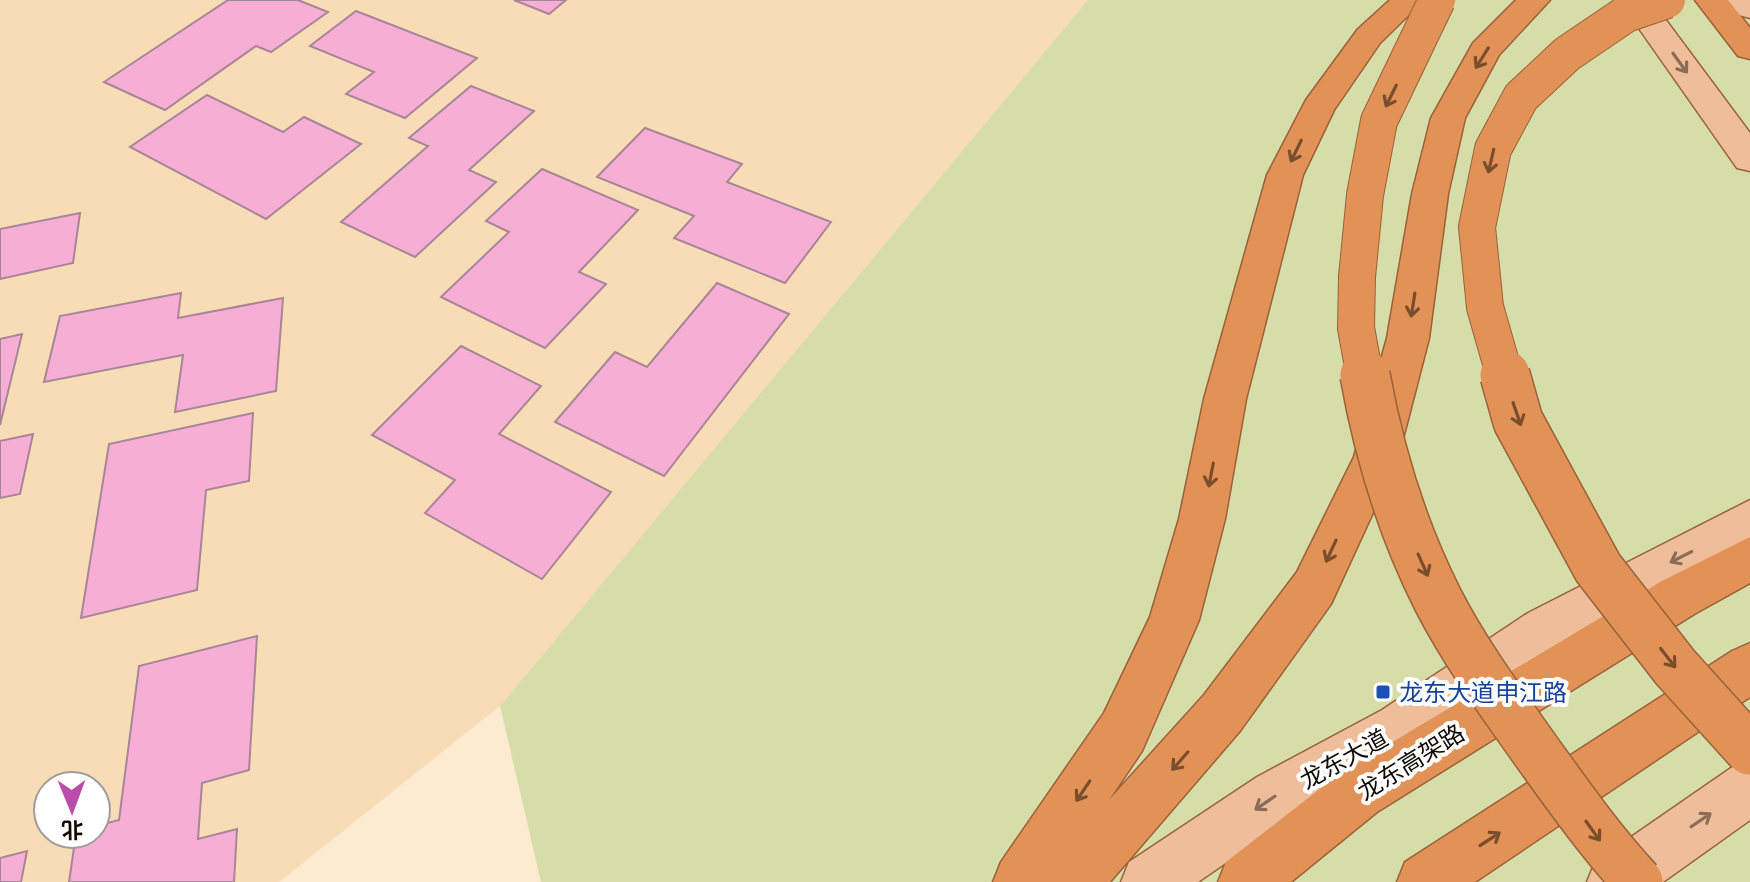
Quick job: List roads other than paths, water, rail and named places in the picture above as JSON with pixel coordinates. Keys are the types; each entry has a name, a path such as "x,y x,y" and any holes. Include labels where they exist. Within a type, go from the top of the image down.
{"highway":[{"path":"1021,882 1123,732 1174,620 1202,519 1225,399 1285,175 1326,96 1369,36 1408,0"},
{"path":"1437,0 1379,121 1365,195 1357,277 1356,328 1375,421 1385,464 1408,532 1439,601 1505,708 1603,844 1638,882"},
{"path":"1073,882 1222,713 1314,588 1376,458 1408,338 1430,194 1448,118 1485,50 1534,0"},
{"path":"1667,0 1626,14 1567,54 1521,97 1493,149 1477,227 1485,307 1518,421 1598,568 1675,667 1750,750"},
{"path":"1711,0 1750,49"},
{"name":"龙东高架路","path":"1246,882 1358,793 1679,597 1750,559"},
{"path":"1425,882 1750,668"}],"main road":[{"path":"1635,0 1750,159"},
{"path":"1743,0 1750,8"},
{"name":"龙东大道","path":"1149,882 1276,796 1400,728 1545,630 1750,521"},
{"path":"1615,882 1750,787"}],"place":[{"name":"龙东大道申江路","path":"1383,692"}]}
